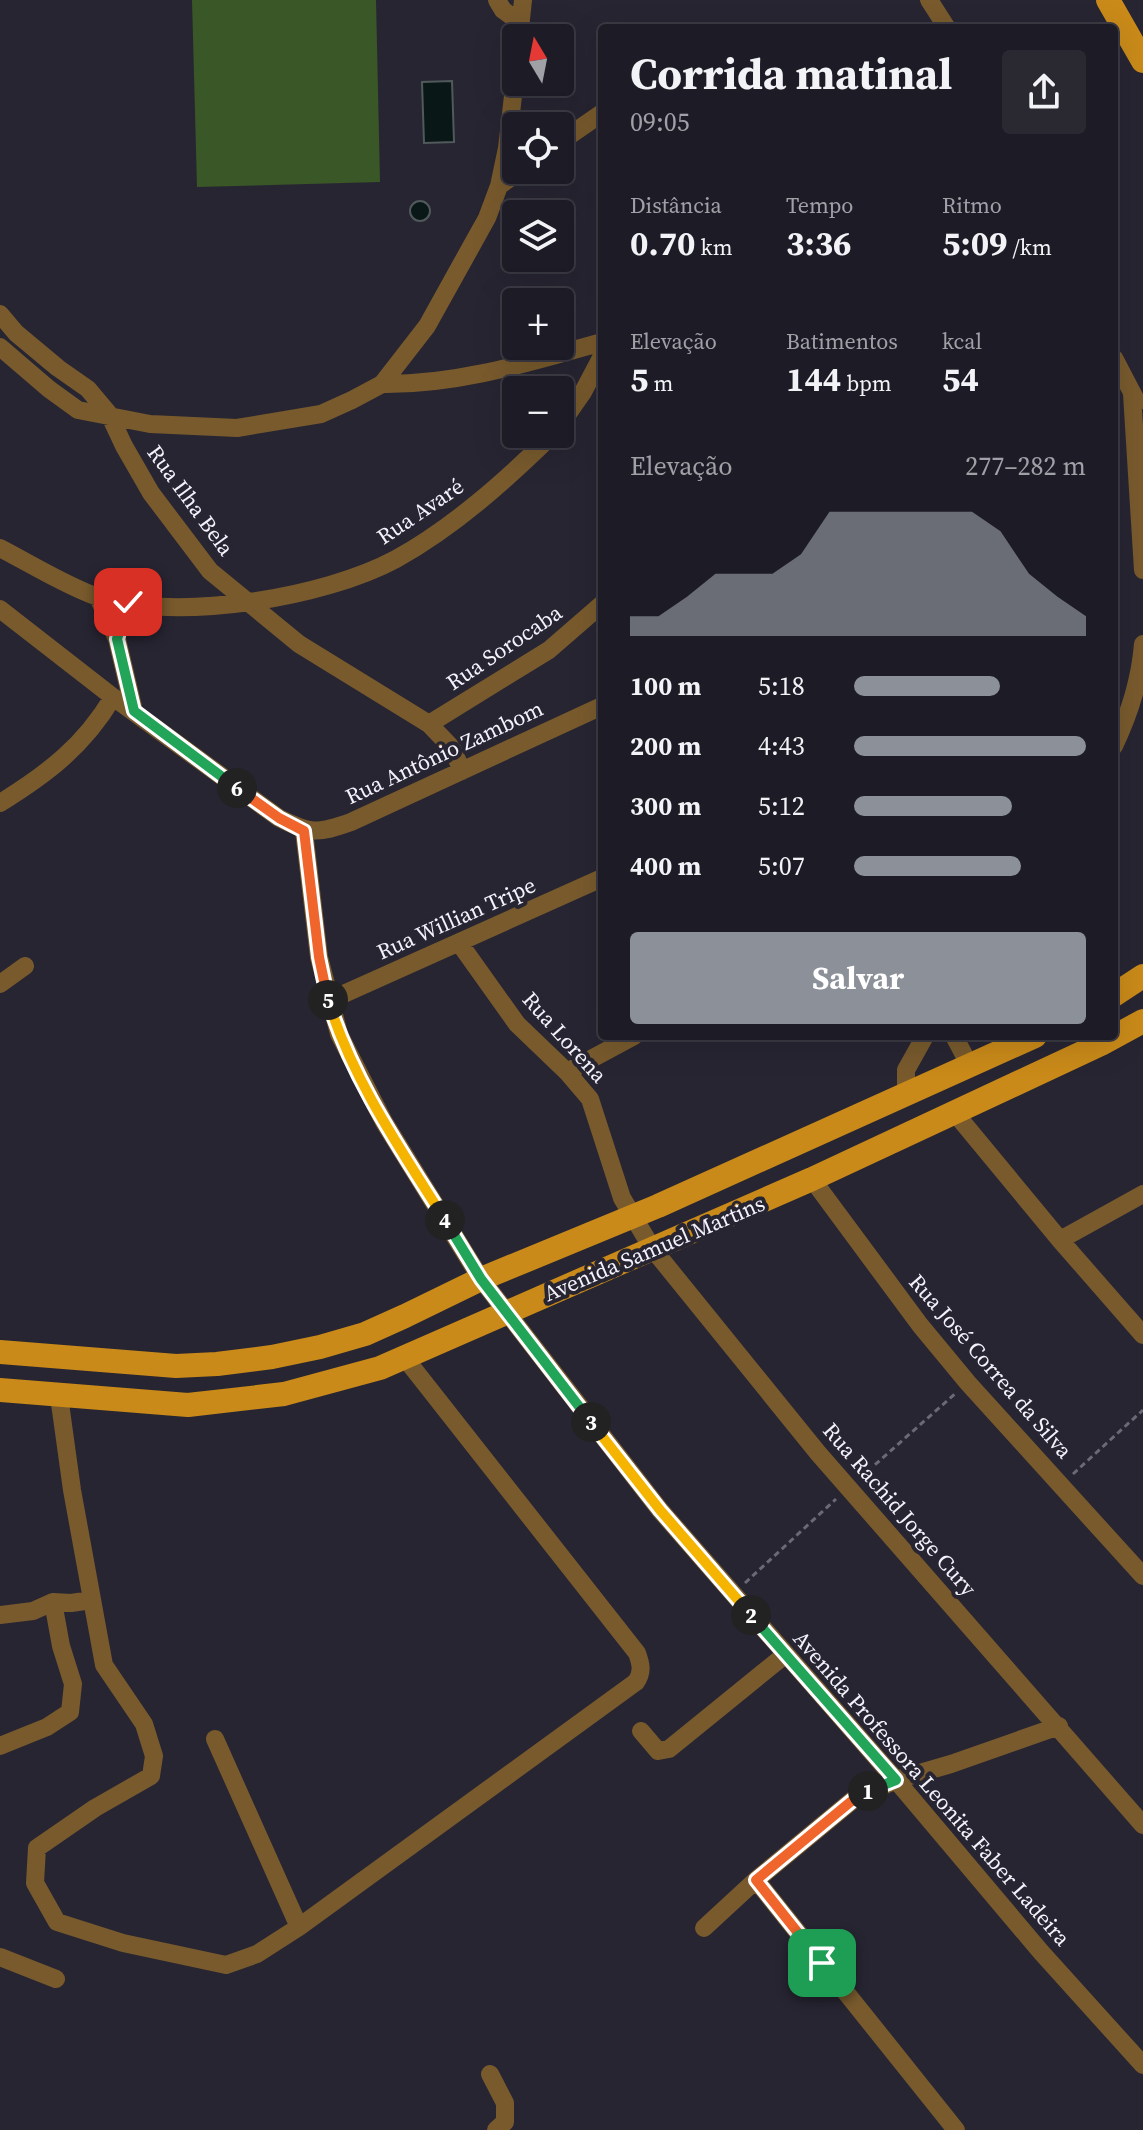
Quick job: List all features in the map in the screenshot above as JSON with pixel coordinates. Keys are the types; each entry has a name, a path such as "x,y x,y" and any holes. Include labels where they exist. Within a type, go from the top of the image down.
{"main road":[{"path":"1108,0 1143,61"},
{"path":"1118,992 1143,976"},
{"name":"Avenida Samuel Martins","path":"1118,1033 1143,1021"},
{"name":"Avenida Samuel Martins","path":"0,1352 176,1366 272,1357 365,1334 481,1279 632,1216 1026,1040"},
{"name":"Avenida Samuel Martins","path":"0,1390 188,1405 284,1394 332,1382 405,1358 812,1179 1104,1040"},
{"path":"970,1066 986,1098"},
{"path":"906,1094 930,1124"}],"street":[{"path":"497,0 514,24"},
{"path":"521,24 523,0"},
{"path":"935,3 945,24"},
{"path":"0,347 78,410 150,424 237,428 321,414 382,384 427,326 487,218 499,186 513,96"},
{"path":"574,132 598,116"},
{"name":"Rua Ilha Bela","path":"0,314 16,333 88,389 109,414 151,493 210,571 247,603"},
{"path":"382,384 469,377 598,343"},
{"path":"574,405 598,364"},
{"path":"1118,366 1143,411"},
{"path":"1132,394 1140,473 1143,570"},
{"name":"Rua Avaré","path":"0,548 98,597 179,607 247,603 313,590 394,560 427,540 477,502 539,448"},
{"path":"98,597 117,639 134,711"},
{"path":"117,639 128,602"},
{"path":"247,603 299,644 429,724 452,748 462,771"},
{"name":"Rua Sorocaba","path":"429,724 549,650 598,607"},
{"path":"0,609 113,697 279,818 304,831"},
{"path":"1118,737 1137,684 1143,644"},
{"path":"0,803 64,760 113,697"},
{"name":"Rua Antônio Zambom","path":"304,831 326,831 351,822 598,708"},
{"name":"Avenida Professora Leonita Faber Ladeira","path":"304,831 319,957 339,1034 384,1122 481,1279 660,1510 896,1780 1041,1952 1143,2065"},
{"name":"Rua Willian Tripe","path":"328,1001 598,880"},
{"name":"Rua Lorena","path":"460,944 517,1024 583,1089 595,1110 614,1178 632,1216"},
{"path":"0,984 25,966"},
{"path":"567,1072 627,1040"},
{"path":"906,1094 906,1070 923,1040"},
{"path":"956,1040 970,1066"},
{"path":"955,1113 1143,1335"},
{"name":"Rua José Correa da Silva","path":"812,1179 885,1279 968,1383 1143,1576"},
{"path":"1060,1240 1143,1194"},
{"name":"Rua Rachid Jorge Cury","path":"632,1216 652,1248 767,1392 1143,1825"},
{"path":"59,1396 104,1665 144,1724 154,1756 151,1776 95,1808 37,1848 35,1883 57,1922 123,1943 226,1965 257,1954 299,1927 640,1677 641,1662 637,1653 405,1358"},
{"path":"0,1615 33,1611 53,1602 92,1600"},
{"path":"0,1746 47,1727 70,1712 73,1684 61,1646 53,1602"},
{"path":"641,1731 658,1751 669,1749 786,1654"},
{"path":"704,1928 756,1880 854,1799 896,1780 937,1769 1059,1726"},
{"path":"215,1739 299,1927"},
{"path":"756,1880 956,2130"},
{"path":"0,1957 56,1979"},
{"path":"490,2074 505,2103 505,2127"}],"path":[{"path":"733,1594 968,1383"},
{"path":"1062,1484 1143,1410"}],"green space":[{"path":"192,0 376,0 380,182 197,187"}],"shaded area":[{"path":"452,81 454,142 424,143 422,82"},
{"path":"420,201 427,204 430,211 427,218 420,221 413,218 410,211 413,204"}],"route":[{"path":"128,602 117,639 134,711 279,818 304,831 319,957 339,1034 384,1122 481,1279 660,1510 896,1780 854,1799 756,1880 822,1963"}]}
